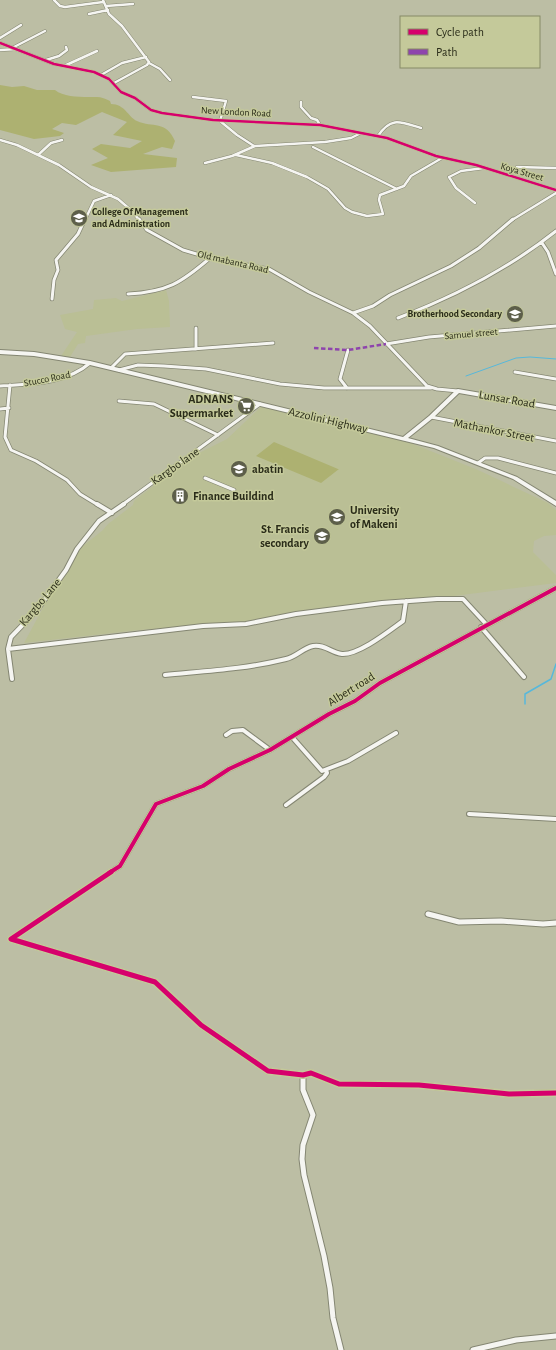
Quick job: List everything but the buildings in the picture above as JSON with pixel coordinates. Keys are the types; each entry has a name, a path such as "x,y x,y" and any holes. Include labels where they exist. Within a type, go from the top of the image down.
{"main road":[{"name":"Azzolini Highway","path":"0,352 34,354 90,363 405,438 478,462 515,478 556,504"},
{"name":"Lunsar Road","path":"458,391 556,408"},
{"path":"405,438 431,417 458,391"}],"street":[{"path":"54,0 60,6 65,7 103,1 109,14 122,26 149,63 160,69 170,80"},
{"path":"106,6 133,4"},
{"path":"89,14 108,10"},
{"path":"0,38 21,25"},
{"path":"14,47 45,31"},
{"name":"New London Road","path":"0,43 64,66 84,69 101,75 114,83 118,90 135,98 142,105 155,112 220,121 320,125 378,136 442,158 469,163 484,168"},
{"path":"46,60 64,52 67,50 66,47"},
{"path":"0,50 18,49"},
{"path":"64,66 97,50"},
{"path":"101,75 122,63 146,57"},
{"path":"114,83 149,63"},
{"path":"193,97 226,101 220,121 237,135 254,146"},
{"path":"301,102 301,107 311,118 317,120 320,125"},
{"path":"378,136 385,126 391,124 403,123 421,128"},
{"path":"205,163 236,155 254,146 298,144 336,140 355,136 361,133"},
{"name":"Old mabanta Road","path":"0,140 59,165 91,187 118,199 132,211 147,230 184,250 210,258 269,269 309,292 353,313 370,326 423,383 431,388"},
{"path":"38,155 52,143 62,140"},
{"path":"314,147 397,189"},
{"path":"236,155 279,166 313,180 331,191 345,208 358,214 383,214 380,196 404,186 411,176 442,158"},
{"path":"517,167 556,168"},
{"path":"475,203 456,188 450,181 449,177 451,175 466,171 484,168"},
{"name":"Koya Street","path":"484,168 556,190"},
{"path":"353,313 373,306 390,294 451,266 479,248 516,217 556,193"},
{"path":"52,299 54,280 58,270 55,262 58,256 78,234 94,201 111,195"},
{"path":"398,318 420,310 488,279 542,243 556,231"},
{"path":"542,243 548,252 556,274"},
{"path":"128,294 169,288 185,279 210,258"},
{"name":"Samuel street","path":"386,344 429,337 556,326"},
{"path":"196,328 196,349"},
{"path":"110,368 125,354 273,342"},
{"path":"347,388 340,379 348,350"},
{"name":"Stucco Road","path":"0,386 62,377 85,369 90,363"},
{"path":"119,370 138,365 187,367 218,371 280,384 324,388 431,388 458,391"},
{"path":"515,372 556,379"},
{"path":"10,385 9,408 5,436 11,450 42,464 67,480 80,494 112,513"},
{"path":"119,401 154,404 218,435"},
{"name":"Kargbo lane","path":"92,531 99,522 260,404"},
{"path":"0,408 9,408"},
{"name":"Mathankor Street","path":"431,417 556,441"},
{"path":"0,436 5,436"},
{"path":"478,462 490,457 556,473"},
{"path":"205,478 234,490"},
{"name":"Kargbo Lane","path":"8,648 14,634 37,610 66,570 77,549 92,531"},
{"name":"Albert road","path":"303,1074 268,1071 202,1025 155,982 12,939 120,866 156,804 203,786 229,770 270,750 329,714 355,701 380,683 556,588"},
{"path":"12,679 8,648 203,626 246,624 304,613 406,601 463,599 487,625"},
{"path":"165,675 234,668 284,660 300,655 309,648 323,645 337,653 346,654 356,651 403,621 406,601"},
{"path":"481,628 524,677"},
{"path":"226,735 232,731 243,730 270,750"},
{"path":"292,737 319,769 326,770 396,733"},
{"path":"286,805 324,777 327,773 326,770"},
{"path":"469,814 556,819"},
{"path":"428,914 459,922 556,923"},
{"path":"341,1350 333,1318 330,1288 324,1256 304,1175 302,1159 303,1145 313,1115 302,1087 301,1080 303,1074 307,1072 318,1074 328,1081 339,1084 411,1085 524,1094 556,1093"},
{"path":"472,1350 516,1340 556,1336"}],"shaded area":[{"path":"0,85 12,87 24,86 37,90 55,90 69,96 104,98 110,101 111,104 123,108 137,121 163,127 168,130 175,141 172,149 162,147 143,154 177,158 176,167 111,172 91,165 108,158 92,149 101,144 130,148 142,141 113,135 127,122 102,112 76,125 62,123 52,129 64,133 60,136 34,139 0,130"},
{"path":"166,290 169,301 170,327 137,329 86,336 85,343 78,344 70,357 61,356 77,332 65,329 60,315 93,309 94,300 116,298 122,301"},
{"name":"University of Makeni","path":"264,404 408,442 478,470 548,503 556,510 556,535 544,536 534,541 533,552 556,575 556,583 454,596 363,603 259,622 139,630 24,643 51,593 70,567 78,550 133,505 134,501 189,458 227,439"},
{"path":"274,442 339,469 321,483 256,456"}],"waterway":[{"path":"466,376 516,358 530,357 556,359"},
{"path":"525,704 525,694 551,679 556,664"}],"marked path":[{"path":"314,348 348,350 386,344"}],"cycle path":[{"path":"0,43 54,64 94,72 109,79 121,92 135,98 151,110 162,113 213,120 320,125 387,138 436,156 476,165 556,190"},
{"path":"556,588 380,683 355,701 329,714 270,750 229,769 203,786 156,804 120,866 11,939 155,982 201,1025 268,1071 303,1075 311,1073 339,1084 419,1085 509,1094 556,1093"}],"place":[{"name":"College Of Management and Administration","path":"79,218"},
{"name":"Brotherhood Secondary","path":"515,314"},
{"name":"ADNANS Supermarket","path":"246,406"},
{"name":"abatin","path":"239,469"},
{"name":"Finance Buildind","path":"180,496"},
{"name":"University of Makeni","path":"337,517"},
{"name":"St. Francis secondary","path":"322,536"}]}
